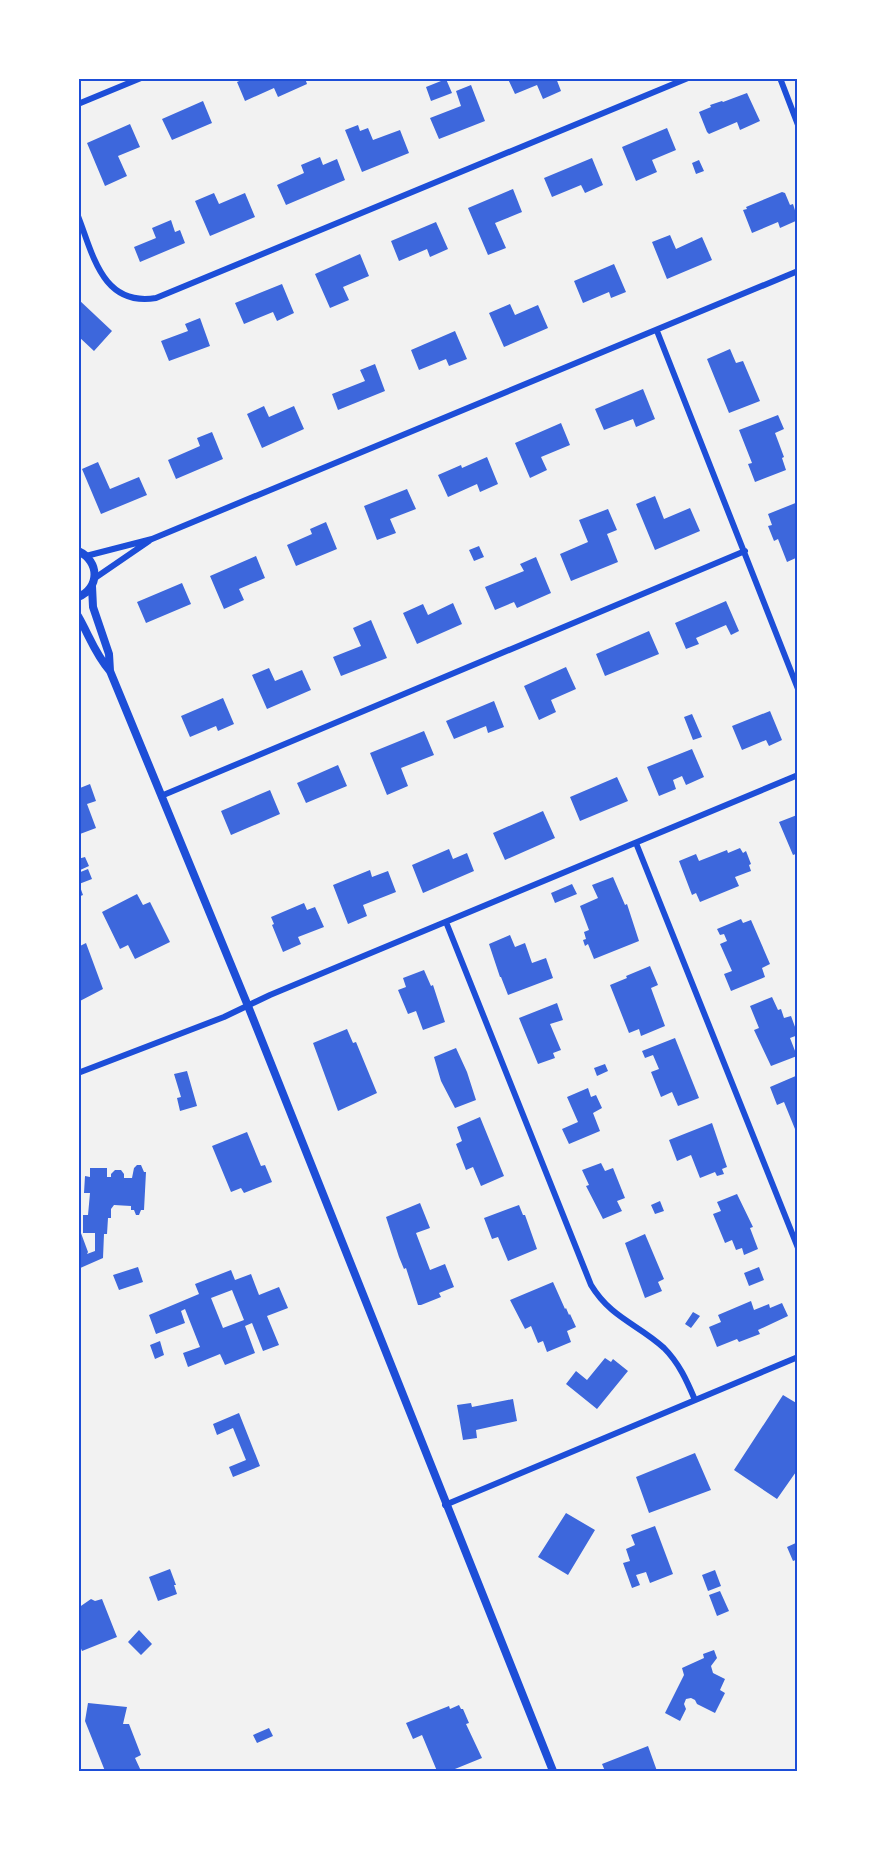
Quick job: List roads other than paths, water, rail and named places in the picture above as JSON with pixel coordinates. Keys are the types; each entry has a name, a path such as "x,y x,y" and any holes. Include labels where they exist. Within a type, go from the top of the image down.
{"street":[{"path":"78,104 141,78"},
{"path":"78,216 102,276 118,292 137,300 156,298 688,78"},
{"path":"780,78 798,124"},
{"path":"110,671 109,654 93,608 95,569 81,552 152,539 798,271"},
{"path":"657,331 798,689"},
{"path":"78,597 87,592 94,582 152,539"},
{"path":"161,796 745,551"},
{"path":"78,616 98,657 110,671 248,1006 553,1771"},
{"path":"78,1073 224,1017 798,775"},
{"path":"636,843 798,1248"},
{"path":"446,922 591,1285 612,1311 658,1343 673,1358 683,1373 695,1400"},
{"path":"445,1504 798,1357"}]}
